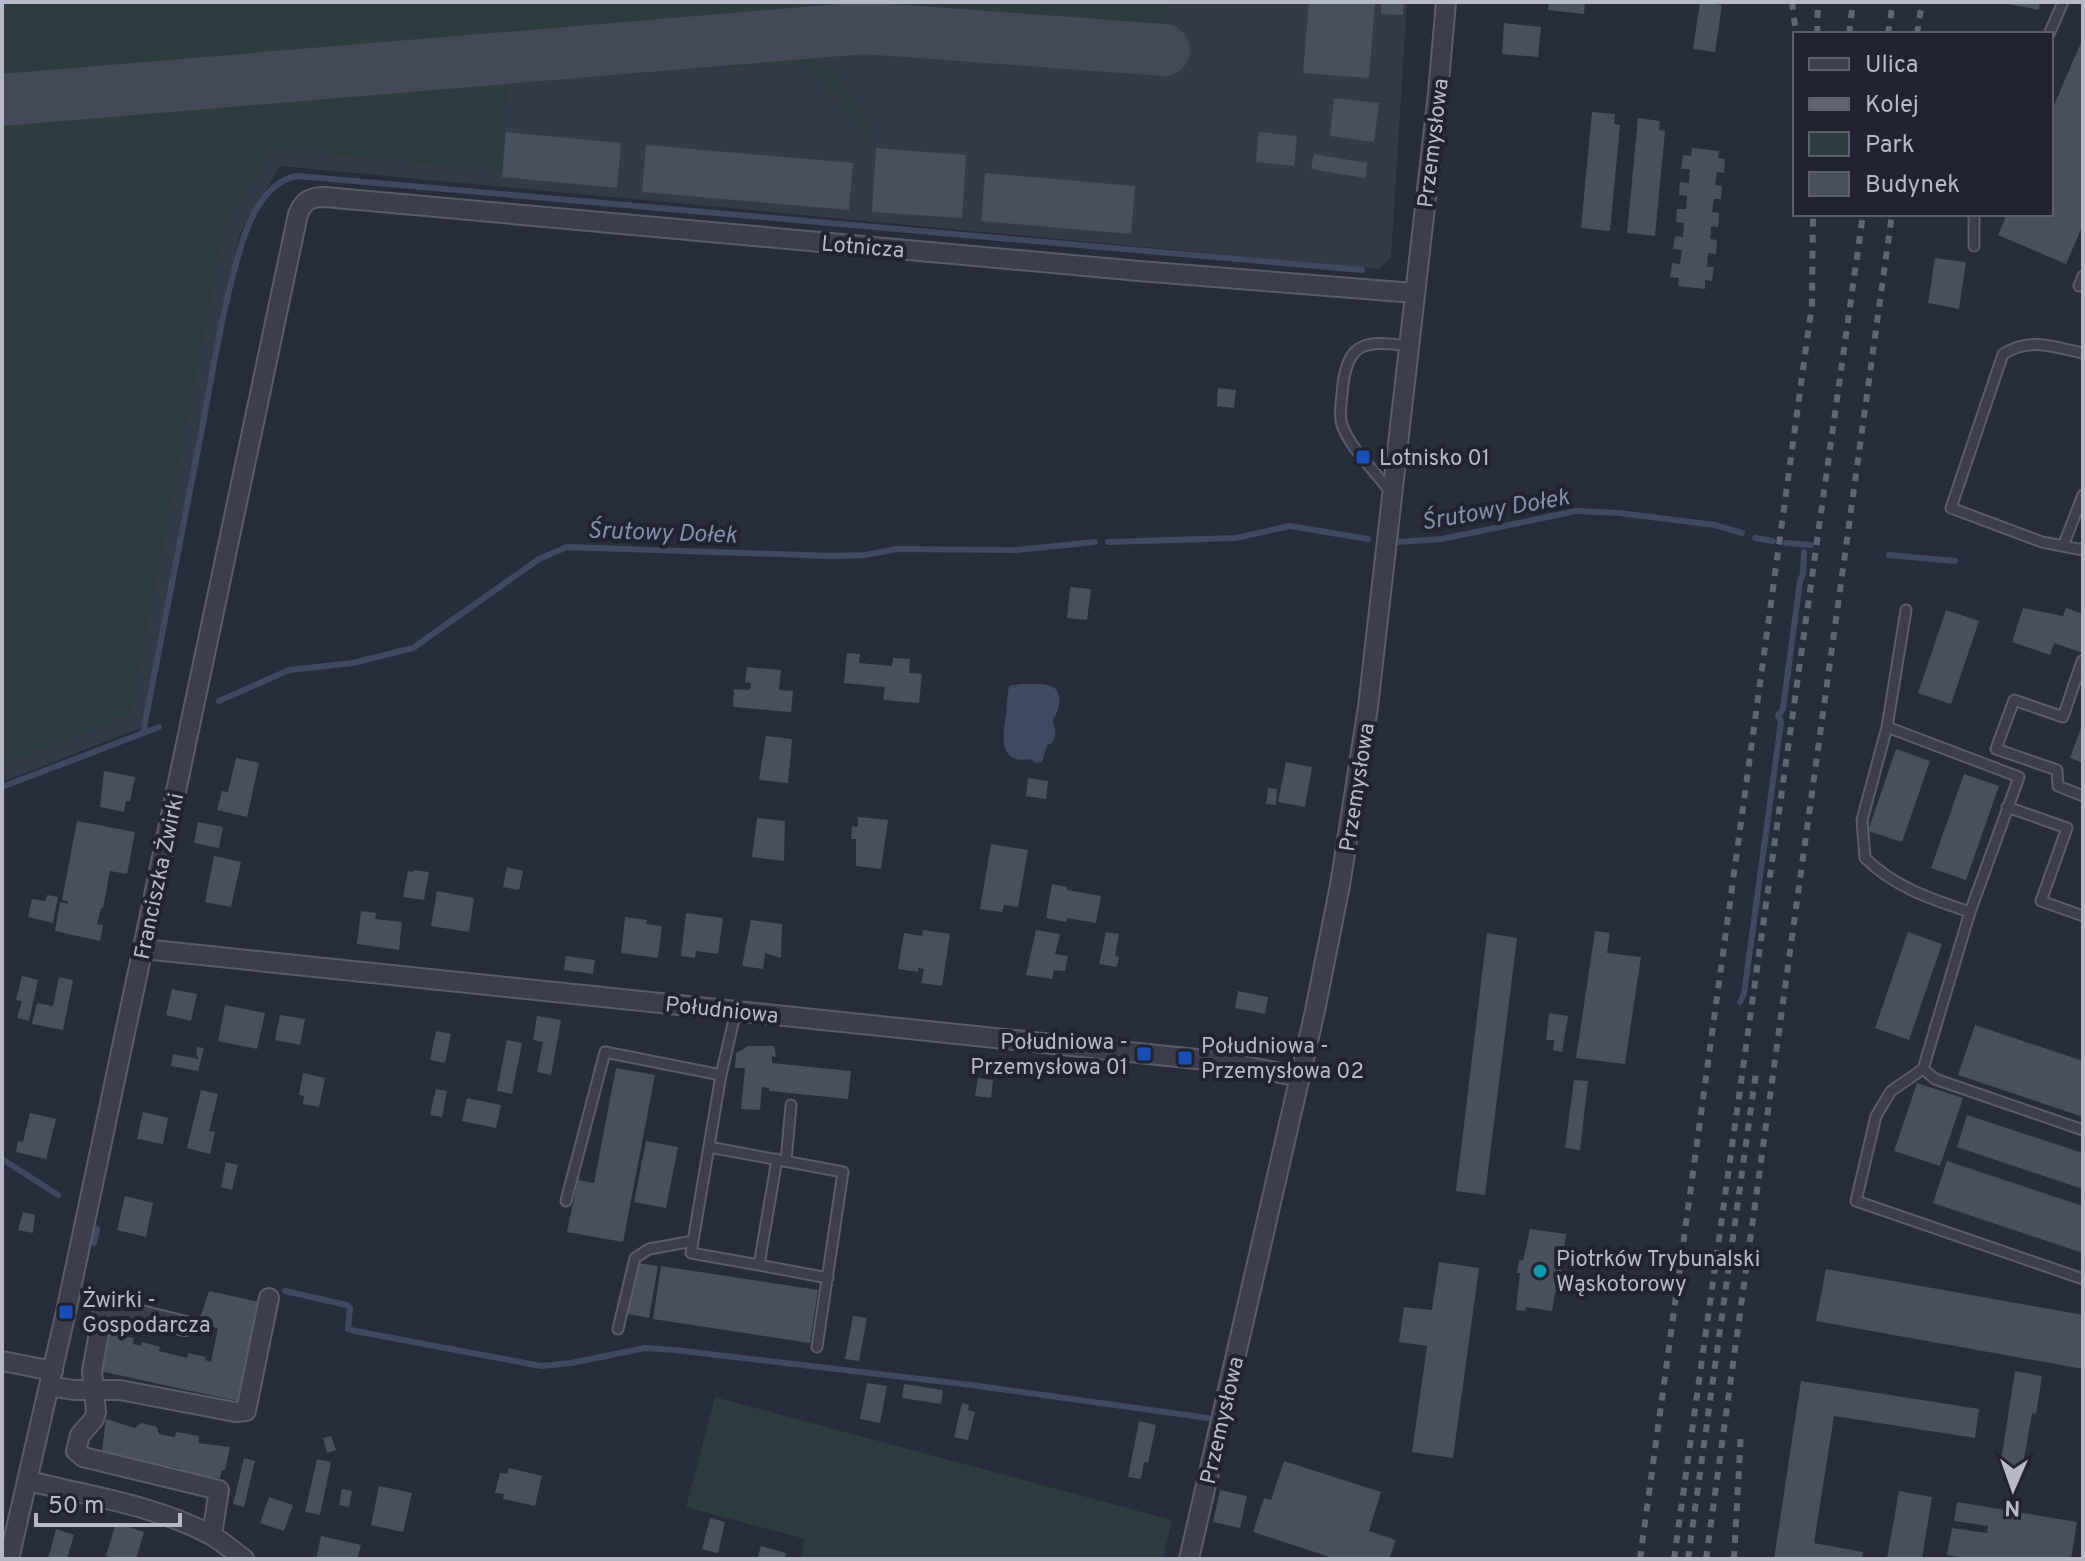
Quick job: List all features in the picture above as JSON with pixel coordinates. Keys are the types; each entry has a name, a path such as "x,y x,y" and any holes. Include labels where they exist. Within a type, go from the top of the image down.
{"street":[{"name":"Przemysłowa","path":"1189,1559 1334,923 1352,814 1368,707 1446,2"},
{"name":"Lotnicza","path":"312,197 1414,293"},
{"name":"Franciszka Żwirki","path":"9,1559 29,1481 298,214 303,204 312,197"},
{"name":"Południowa","path":"143,949 1225,1062 1300,1077"},
{"path":"2,1361 95,1390 144,1394 235,1412 246,1411 269,1298"},
{"path":"185,1326 104,1306 92,1366 96,1412 77,1440 78,1454 219,1490 212,1535"},
{"path":"29,1481 159,1514 212,1535 244,1559"}],"lane":[{"path":"2050,32 2063,2"},
{"path":"1974,216 1974,246"},
{"path":"2079,286 2083,276"},
{"path":"1392,494 1355,446 1341,422 1344,377 1348,361 1361,347 1377,343 1408,346"},
{"path":"2083,353 2040,344 2019,344 2003,354 1951,508 2042,542 2083,550"},
{"path":"2063,546 2083,495"},
{"path":"1906,610 1887,727 1862,820 1865,858 1881,873 1921,896 1970,912"},
{"path":"2082,661 2063,717 2014,700 1996,749 2057,770 2058,786 2083,796"},
{"path":"1887,727 2019,777 1970,912 1923,1069 1891,1091 1876,1116 1856,1201 2083,1279"},
{"path":"2007,807 2067,828 2041,901 2083,916"},
{"path":"736,1011 721,1075 691,1253 828,1278"},
{"path":"566,1201 605,1052 721,1075"},
{"path":"1923,1069 1935,1079 2083,1130"},
{"path":"759,1265 791,1105"},
{"path":"709,1147 843,1172 817,1347"},
{"path":"618,1329 635,1258 649,1249 693,1241"}],"shaded area":[{"path":"2,2 1407,2 1391,257 1379,269 280,166 240,233 143,727 2,782"}],"green space":[{"path":"2,2 1168,2 1165,40 865,18 2,90"},
{"path":"790,46 836,73 861,110 876,148 805,63 508,82 501,171 273,149 226,222 130,715 2,765 2,120 391,87"},
{"path":"715,1397 1172,1520 1163,1559 801,1559 805,1539 686,1507"}],"water":[{"path":"1048,685 1059,695 1058,710 1053,719 1055,735 1052,743 1047,745 1042,762 1012,757 1005,746 1009,686"}],"building":[{"path":"1309,2 1375,2 1369,78 1303,73"},
{"path":"1381,2 1404,2 1403,15 1381,14"},
{"path":"1549,2 1585,2 1584,14 1548,10"},
{"path":"1700,2 1722,5 1715,52 1693,49"},
{"path":"1998,2 2040,2 2039,10"},
{"path":"1504,23 1541,27 1538,57 1502,54"},
{"path":"2083,38 2083,225 2066,264 1998,235 2006,216 2053,216 2053,107"},
{"path":"1334,98 1379,103 1374,142 1330,136"},
{"path":"1592,112 1615,114 1614,124 1620,125 1610,231 1581,228"},
{"path":"1638,118 1660,121 1659,130 1665,131 1655,236 1627,233"},
{"path":"506,132 621,143 617,188 502,177"},
{"path":"1259,132 1297,136 1294,166 1256,162"},
{"path":"646,145 853,163 849,210 642,192"},
{"path":"876,148 966,155 962,218 872,212"},
{"path":"1692,148 1719,151 1718,158 1725,159 1724,173 1717,172 1715,185 1722,186 1721,199 1714,199 1712,212 1719,213 1718,227 1711,226 1710,239 1717,240 1716,254 1708,253 1707,267 1714,267 1712,281 1705,280 1705,289 1678,286 1679,278 1670,277 1672,263 1680,264 1682,250 1673,249 1675,236 1683,237 1684,223 1676,222 1677,209 1686,209 1687,196 1679,195 1680,182 1689,183 1690,169 1681,169 1683,155 1691,156"},
{"path":"1314,154 1367,163 1365,178 1311,169"},
{"path":"985,173 1135,186 1131,234 981,221"},
{"path":"1935,258 1966,262 1959,309 1928,303"},
{"path":"1218,388 1236,390 1234,408 1217,406"},
{"path":"1070,587 1091,589 1087,620 1067,618"},
{"path":"2023,608 2063,616 2066,608 2083,614 2083,653 2054,643 2050,655 2012,642"},
{"path":"1946,610 1979,621 1951,704 1918,693"},
{"path":"847,653 860,654 859,663 892,666 893,658 910,659 909,673 922,674 919,703 883,700 885,687 844,683"},
{"path":"747,667 781,670 779,690 793,691 791,712 733,707 734,689 750,690 751,683 745,682"},
{"path":"2083,722 2083,763 2070,758"},
{"path":"766,736 792,739 788,783 759,780"},
{"path":"1896,749 1930,761 1902,842 1868,831"},
{"path":"236,758 259,763 247,817 217,810 222,791 228,792"},
{"path":"1286,762 1312,767 1305,807 1278,802"},
{"path":"104,771 135,777 130,801 126,801 124,812 100,807"},
{"path":"1964,774 1999,786 1966,880 1931,868"},
{"path":"1028,778 1048,781 1046,799 1026,796"},
{"path":"1268,788 1277,789 1276,805 1266,804"},
{"path":"858,817 888,820 881,869 856,866 856,839 851,839 852,826 858,827"},
{"path":"757,818 785,821 784,861 752,857"},
{"path":"77,821 135,832 127,874 110,871 97,924 103,925 100,941 55,931 60,902 68,904 68,901 62,900"},
{"path":"198,822 223,827 219,848 194,843"},
{"path":"991,844 1028,850 1018,907 1004,905 1002,912 980,909"},
{"path":"214,856 241,862 231,907 205,902"},
{"path":"507,867 523,871 519,890 503,887"},
{"path":"408,871 429,872 424,900 403,897"},
{"path":"1052,884 1101,896 1096,923 1046,918"},
{"path":"437,891 474,898 469,932 431,926"},
{"path":"47,895 58,897 53,923 28,917 32,899 45,901"},
{"path":"361,911 376,913 375,919 402,922 399,950 357,944"},
{"path":"686,913 723,918 718,954 696,951 695,958 681,956"},
{"path":"625,917 662,926 658,958 621,953"},
{"path":"751,920 782,924 781,958 765,953 763,969 742,966"},
{"path":"923,930 950,934 942,986 921,983 924,969 918,968 918,972 898,969 904,933 922,936"},
{"path":"1036,930 1060,934 1055,954 1068,956 1065,971 1054,970 1052,979 1026,975"},
{"path":"1595,931 1610,933 1607,953 1641,957 1625,1064 1576,1058"},
{"path":"1106,932 1119,934 1115,956 1119,957 1117,967 1099,964"},
{"path":"1908,932 1942,944 1909,1040 1875,1028"},
{"path":"1487,933 1517,938 1485,1195 1456,1191"},
{"path":"566,956 595,960 593,974 564,970"},
{"path":"22,976 38,980 29,1021 17,1018 22,1001 16,1000"},
{"path":"59,977 73,980 63,1030 32,1024 37,1003 53,1006"},
{"path":"172,989 197,994 191,1021 166,1015"},
{"path":"1238,991 1268,997 1265,1014 1235,1008"},
{"path":"225,1005 265,1013 257,1049 218,1041"},
{"path":"1549,1013 1568,1016 1562,1052 1553,1050 1554,1040 1546,1040"},
{"path":"280,1015 305,1019 300,1045 275,1040"},
{"path":"537,1016 561,1020 551,1075 537,1072 543,1042 533,1040"},
{"path":"1975,1025 2083,1061 2083,1117 1958,1075"},
{"path":"436,1031 451,1034 445,1063 430,1060"},
{"path":"507,1040 522,1043 512,1094 497,1091"},
{"path":"748,1046 774,1046 776,1057 772,1056 772,1063 851,1071 848,1099 769,1091 769,1088 762,1087 760,1110 741,1109 745,1068 735,1068 736,1053"},
{"path":"197,1047 204,1048 198,1071 171,1066 173,1054 198,1059"},
{"path":"616,1068 655,1075 623,1242 567,1232 578,1180 594,1183"},
{"path":"303,1073 325,1078 319,1107 303,1104 304,1096 299,1095"},
{"path":"978,1078 993,1080 991,1098 975,1096"},
{"path":"1574,1080 1588,1081 1580,1150 1565,1148"},
{"path":"1917,1083 1963,1098 1940,1166 1894,1151"},
{"path":"436,1089 447,1091 442,1117 430,1115"},
{"path":"201,1090 218,1094 209,1131 215,1132 210,1154 187,1148"},
{"path":"467,1098 501,1105 496,1128 462,1121"},
{"path":"143,1112 168,1118 163,1144 137,1139"},
{"path":"30,1113 56,1119 46,1159 16,1152 18,1141 23,1142"},
{"path":"1967,1115 2083,1153 2083,1189 1957,1147"},
{"path":"646,1141 678,1147 666,1208 634,1202"},
{"path":"1947,1161 2083,1206 2083,1253 1933,1203"},
{"path":"226,1162 238,1165 232,1190 221,1187"},
{"path":"125,1196 153,1203 146,1237 117,1230"},
{"path":"23,1212 35,1215 33,1233 18,1230"},
{"name":"Piotrków Trybunalski Wąskotorowy","path":"1530,1229 1566,1234 1561,1277 1552,1311 1526,1307 1525,1311 1516,1310 1519,1260 1523,1261"},
{"path":"1439,1262 1479,1268 1453,1458 1412,1452 1427,1346 1399,1342 1404,1307 1432,1310"},
{"path":"637,1263 658,1266 649,1318 628,1314"},
{"path":"661,1266 818,1290 810,1343 653,1319"},
{"path":"1826,1269 2083,1315 2083,1369 1816,1321"},
{"path":"209,1291 259,1302 237,1401 100,1371 108,1333 134,1338 133,1344 141,1346 142,1342 160,1347 159,1351 187,1358 188,1353 206,1357 205,1360 211,1362 218,1328 198,1324"},
{"path":"853,1316 867,1318 859,1361 845,1359"},
{"path":"2015,1371 2042,1376 2022,1470 2000,1467"},
{"path":"1801,1381 1979,1409 1975,1438 1834,1416 1814,1543 1863,1552 1862,1559 1774,1559"},
{"path":"867,1383 887,1386 880,1423 860,1419"},
{"path":"904,1384 943,1390 941,1404 902,1398"},
{"path":"962,1403 975,1412 968,1440 954,1437"},
{"path":"106,1419 135,1428 141,1423 157,1427 159,1434 175,1437 176,1432 199,1436 198,1443 230,1447 225,1470 222,1470 220,1478 200,1476 179,1471 179,1468 127,1459 102,1451"},
{"path":"1139,1421 1156,1425 1148,1463 1144,1462 1141,1479 1128,1477"},
{"path":"331,1436 336,1450 327,1453 323,1438"},
{"path":"244,1458 255,1461 244,1507 233,1504"},
{"path":"317,1459 331,1462 320,1515 305,1512"},
{"path":"1284,1461 1381,1492 1369,1531 1396,1540 1389,1559 1336,1559 1253,1532 1264,1498 1271,1500"},
{"path":"509,1468 542,1476 535,1506 503,1499 504,1494 495,1493 500,1473 507,1474"},
{"path":"379,1486 412,1493 403,1532 371,1525"},
{"path":"342,1489 352,1491 349,1507 339,1505"},
{"path":"1220,1490 1247,1496 1240,1528 1213,1522"},
{"path":"1899,1491 1932,1497 1922,1559 1887,1559"},
{"path":"269,1497 293,1505 284,1531 260,1523"},
{"path":"1957,1502 2077,1522 2071,1559 1969,1559 1947,1555 1952,1528 1987,1533 1988,1526 1954,1521"},
{"path":"710,1518 725,1522 718,1553 702,1549"},
{"path":"116,1523 144,1532 136,1559 106,1556"},
{"path":"56,1529 74,1535 67,1559 48,1559"},
{"path":"321,1536 361,1545 357,1559 316,1559"},
{"path":"761,1546 786,1553 784,1559 757,1559"}],"waterway":[{"path":"143,733 231,285 252,217 270,191 287,179 297,176 1362,270"},
{"name":"Śrutowy Dołek","path":"1397,542 1442,539 1576,511 1715,525 1742,533"},
{"name":"Śrutowy Dołek","path":"1108,542 1236,538 1290,526 1368,539"},
{"name":"Śrutowy Dołek","path":"1755,538 1773,541"},
{"name":"Śrutowy Dołek","path":"219,701 289,670 353,663 413,648 539,559 567,547 832,556 865,555 897,549 1016,550 1095,542"},
{"name":"Śrutowy Dołek","path":"1786,543 1811,545"},
{"path":"1740,1002 1744,994 1781,722 1778,715 1783,709 1804,552"},
{"name":"Śrutowy Dołek","path":"1889,555 1955,561"},
{"name":"Śrutowy Dołek","path":"2,787 159,727"},
{"path":"2,1159 58,1195"},
{"path":"94,1243 97,1229"},
{"path":"285,1291 347,1305 350,1308 348,1329 541,1366 645,1348 675,1350 971,1385 1208,1418"}],"taxiway":[{"path":"2,100 864,28 1164,50"}],"railway":[{"path":"1792,2 1796,32"},
{"path":"1817,32 1818,2"},
{"path":"1849,32 1853,2"},
{"path":"1888,32 1893,2"},
{"path":"1917,32 1922,2"},
{"path":"1640,1559 1812,304 1813,216"},
{"path":"1674,1559 1863,216"},
{"path":"1706,1559 1892,216"},
{"path":"1688,1559 1756,1072"},
{"path":"1734,1559 1741,1431"}],"place":[{"name":"Lotnisko 01","path":"1363,457"},
{"name":"Południowa - Przemysłowa 01","path":"1144,1054"},
{"name":"Południowa - Przemysłowa 02","path":"1185,1058"},
{"name":"Piotrków Trybunalski Wąskotorowy","path":"1540,1271"},
{"name":"Żwirki - Gospodarcza","path":"66,1312"}]}
